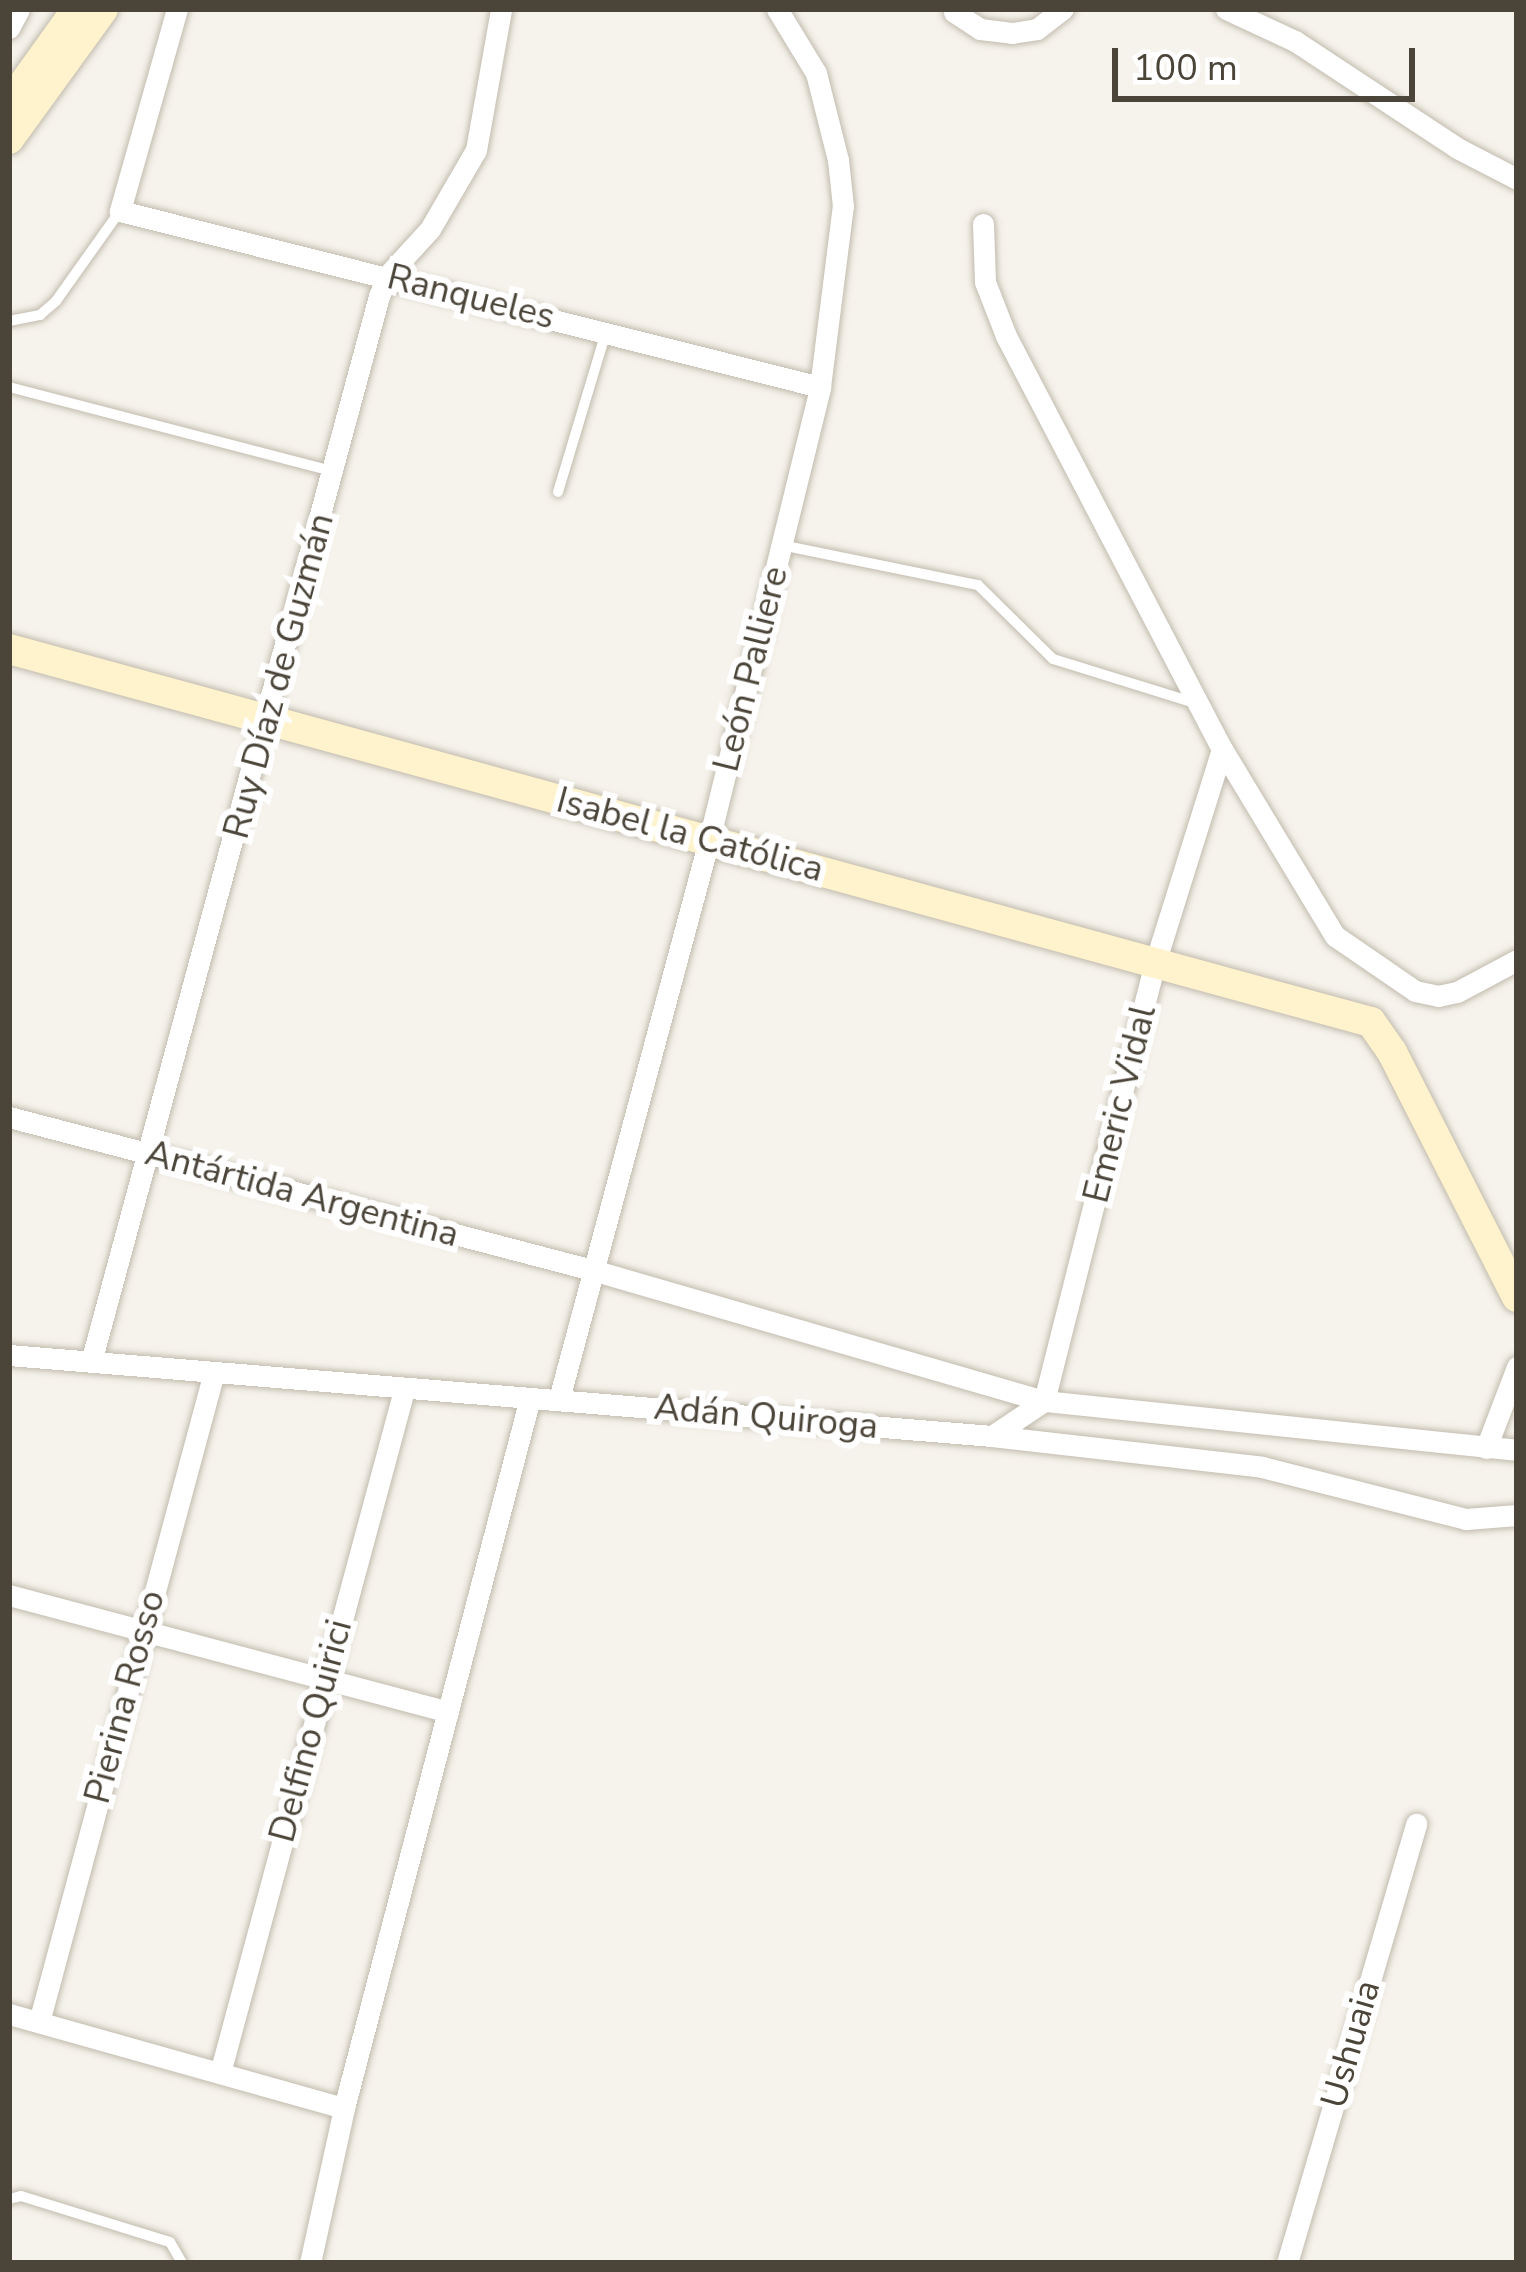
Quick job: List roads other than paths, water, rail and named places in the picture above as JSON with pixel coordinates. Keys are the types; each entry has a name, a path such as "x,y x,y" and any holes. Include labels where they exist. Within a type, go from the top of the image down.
{"main road":[{"path":"9,104 77,9"},
{"path":"9,139 103,9"},
{"name":"Isabel la Católica","path":"9,649 1371,1022 1392,1052 1517,1297"}],"street":[{"path":"9,28 19,9"},
{"path":"120,211 177,9"},
{"name":"Ruy Díaz de Guzmán","path":"91,1363 388,275 430,229 476,150 501,9"},
{"name":"León Palliere","path":"559,1399 709,840 820,387 843,206 838,160 816,74 778,9"},
{"path":"954,12 980,28 1012,33 1037,29 1064,9"},
{"path":"1226,9 1295,41 1457,148 1517,179"},
{"name":"Ranqueles","path":"120,211 820,387"},
{"path":"982,224 985,282 992,306 1197,704 1335,936 1414,991 1438,996 1456,992 1517,960"},
{"name":"Emeric Vidal","path":"1044,1401 1155,963 1222,749"},
{"name":"Antártida Argentina","path":"9,1117 596,1271"},
{"name":"Adán Quiroga","path":"596,1271 1044,1401 1517,1450"},
{"name":"Adán Quiroga","path":"11,1363 214,1372 992,1436 1262,1467 1486,1520 1517,1515"},
{"path":"1486,1448 1517,1367"},
{"name":"Pierina Rosso","path":"39,2022 214,1372"},
{"name":"Delfino Quirici","path":"220,2073 404,1390"},
{"path":"310,2263 344,2108 530,1398"},
{"path":"992,1436 1044,1401"},
{"path":"1190,1419 1197,1460"},
{"path":"1486,1520 1517,1536"},
{"path":"9,1595 448,1712"},
{"name":"Ushuaia","path":"1286,2263 1416,1824"},
{"path":"9,2014 344,2108"}],"lane":[{"path":"9,321 40,315 56,301 120,211"},
{"path":"558,492 606,332"},
{"path":"9,387 334,472"},
{"path":"782,545 978,585 1053,659 1197,704"},
{"path":"9,2199 22,2197 170,2242 182,2263"}]}
